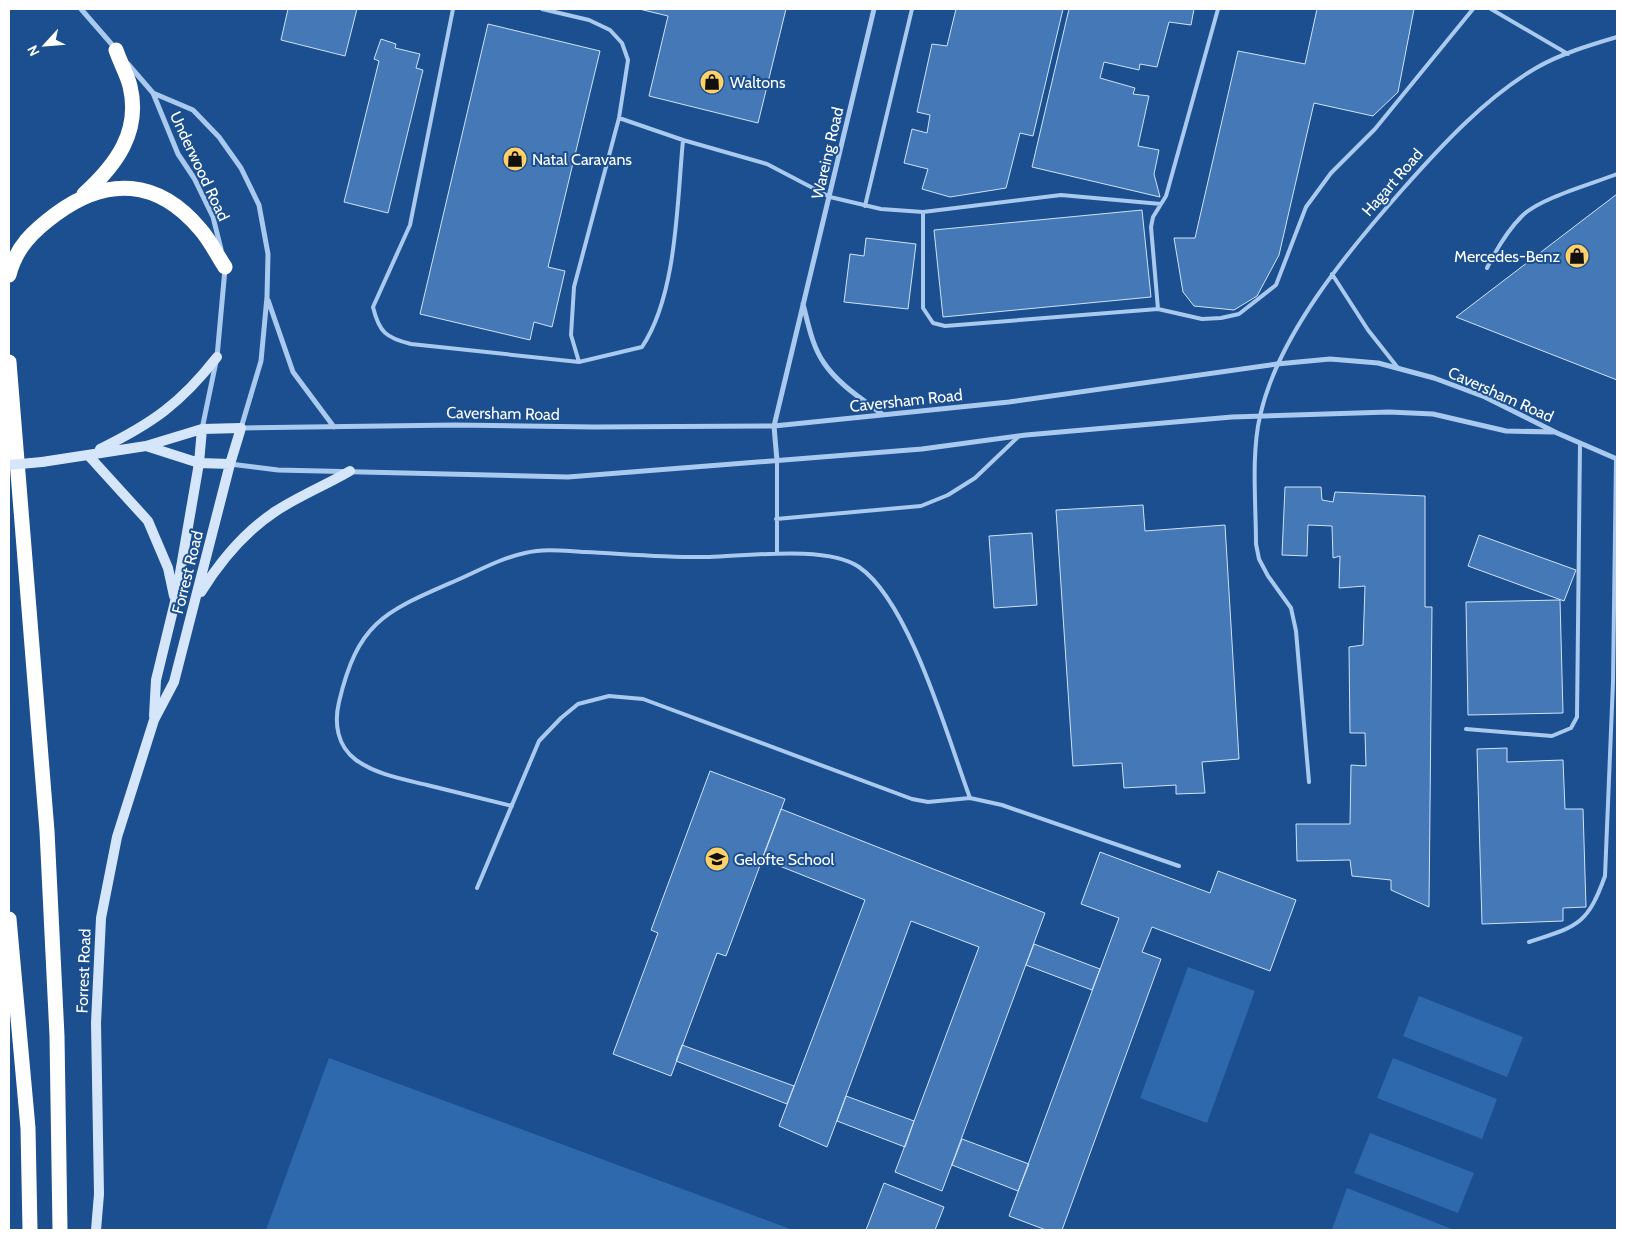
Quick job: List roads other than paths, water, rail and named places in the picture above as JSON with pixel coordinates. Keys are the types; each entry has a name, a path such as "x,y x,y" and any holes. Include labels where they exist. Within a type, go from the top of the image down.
{"highway":[{"path":"9,275 13,260 22,245 38,228 80,198 116,160 129,135 133,120 132,100 129,84 116,50"},
{"path":"80,198 118,187 153,193 165,200 200,229 226,267"},
{"path":"9,362 47,831 56,1036 60,1230"},
{"path":"9,919 28,1128 30,1230"}],"street":[{"name":"Underwood Road","path":"81,9 153,93 178,154 194,178 213,218 226,267 217,357 202,429"},
{"name":"Wareing Road","path":"777,461 774,426 874,9"},
{"name":"Underwood Road","path":"153,93 193,110 218,137 241,168 259,205 268,254 267,297 261,361 241,428"},
{"path":"267,297 293,372 334,427"},
{"name":"Wareing Road","path":"803,303 811,333 823,362 838,380 882,414"},
{"path":"88,455 134,433 180,400 217,357"},
{"name":"Caversham Road","path":"241,428 455,425 594,427 774,426 1009,402 1277,364 1330,360 1378,363 1434,378 1485,397 1616,459"},
{"name":"Caversham Road","path":"230,464 278,470 568,477 922,449 1020,435 1260,416 1390,412 1433,414 1506,432 1557,432"},
{"path":"9,465 42,462 146,446 202,429 241,428"},
{"name":"Forrest Road","path":"96,1230 99,1194 96,1023 101,918 117,837 154,720 174,682 241,428"},
{"name":"Forrest Road","path":"154,720 156,680 175,602 199,463 202,429"},
{"path":"146,446 199,463 230,464"},
{"path":"88,455 148,520 168,568 175,602"},
{"path":"196,599 217,565 244,536 276,511 350,471"}],"lane":[{"path":"453,9 410,225 373,306 376,320 382,331 393,340 410,344 579,362 642,347 653,330 660,312 669,267 683,140"},
{"path":"542,9 589,20 610,30 622,42 628,60 619,118 574,287 571,335 579,362"},
{"path":"865,206 912,9"},
{"path":"1158,309 1151,227 1153,217 1166,196 1218,9"},
{"path":"923,212 923,308 933,323 944,326 1158,309 1202,319 1222,318 1239,314 1276,285 1306,207 1331,173 1375,129 1473,9"},
{"path":"1491,9 1568,54"},
{"name":"Hagart Road","path":"1309,782 1296,631 1291,608 1264,567 1256,544 1256,448 1260,416 1277,364 1332,274 1356,243 1446,140 1487,104 1536,68 1568,54 1617,37"},
{"path":"619,118 683,140 767,164 830,197 865,206 923,212 1061,195 1161,204"},
{"path":"1487,268 1511,228 1523,215 1547,201 1617,174"},
{"path":"1332,274 1368,330 1398,368"},
{"path":"776,519 921,506 948,495 975,478 1020,435"},
{"path":"1466,729 1552,736 1571,728 1577,717 1580,443"},
{"path":"1530,942 1571,928 1585,917 1596,900 1605,876 1613,682 1616,459"},
{"path":"776,553 777,461"},
{"path":"512,806 383,774 355,759 343,746 338,732 336,715 347,670 356,648 366,634 387,615 404,603 507,558 541,550 707,557 776,553 824,555 858,566 882,590 912,640 970,798"},
{"path":"477,888 539,741 561,718 578,704 609,696 643,699 912,799 928,802 970,798 1002,805 1179,866"}],"place":[{"name":"Waltons","path":"712,82"},
{"name":"Natal Caravans","path":"515,159"},
{"name":"Mercedes-Benz","path":"1577,256"},
{"name":"Gelofte School","path":"717,859"}]}
